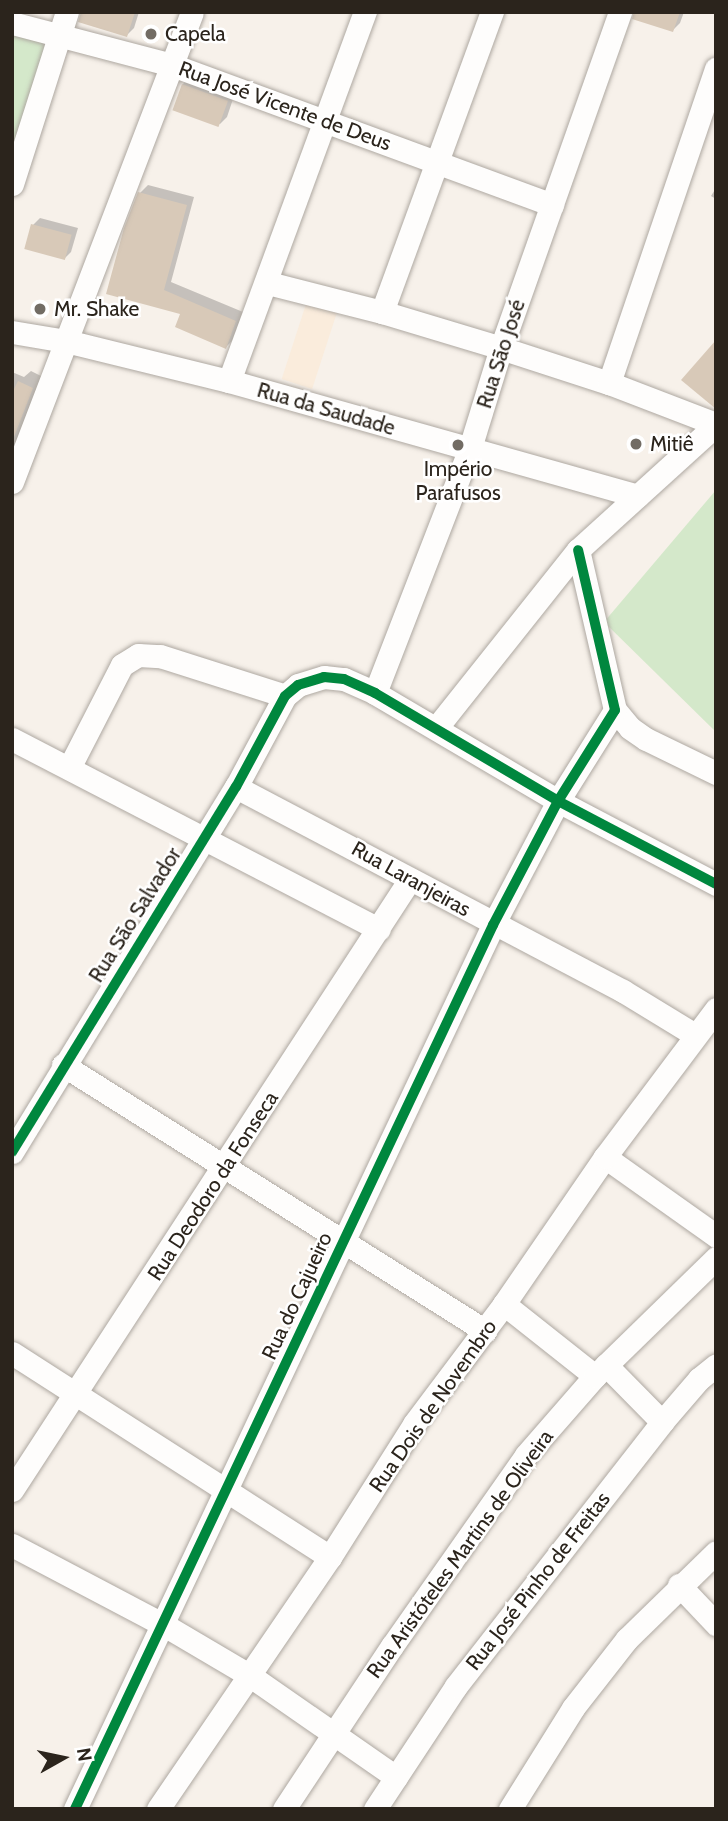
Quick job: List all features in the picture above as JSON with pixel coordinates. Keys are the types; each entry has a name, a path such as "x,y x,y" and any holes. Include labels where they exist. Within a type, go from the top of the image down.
{"street":[{"path":"12,482 192,12"},
{"path":"229,381 268,283 365,12"},
{"path":"382,312 492,12"},
{"name":"Rua São José","path":"375,693 470,448 501,348 620,12"},
{"name":"Rua José Vicente de Deus","path":"12,23 64,23 552,205"},
{"path":"12,184 64,23"},
{"path":"610,383 716,69"},
{"path":"268,283 382,312 501,348 610,383 716,424 579,550 437,727"},
{"name":"Rua da Saudade","path":"12,332 66,341 229,381 637,496"},
{"path":"579,550 615,710 630,728 646,739 716,773"},
{"path":"69,768 122,665 138,655 160,656 285,695 298,685 324,677 344,679 437,727 558,801 716,884"},
{"name":"Rua São Salvador","path":"12,1152 63,1065 206,838 285,695"},
{"name":"Rua do Cajueiro","path":"75,1809 493,925 558,801 615,710"},
{"path":"12,740 379,929"},
{"name":"Rua Laranjeiras","path":"236,787 493,925 623,991 695,1035"},
{"name":"Rua Deodoro da Fonseca","path":"12,1490 225,1168 411,879"},
{"name":"Rua Dois de Novembro","path":"158,1809 330,1557 414,1424 485,1331 605,1157 716,1009"},
{"path":"63,1065 485,1331"},
{"path":"605,1157 716,1236"},
{"name":"Rua Aristóteles Martins de Oliveira","path":"284,1809 526,1455 600,1370 716,1258"},
{"path":"504,1304 600,1370 662,1422"},
{"path":"12,1353 330,1557"},
{"name":"Rua José Pinho de Freitas","path":"375,1809 456,1686 662,1422 699,1379 716,1365"},
{"path":"12,1545 164,1625 249,1675 335,1732 396,1777"},
{"path":"510,1809 573,1708 627,1639 679,1585 716,1552"},
{"path":"679,1585 716,1624"}],"shaded area":[{"path":"307,301 337,311 312,389 282,379"}],"green space":[{"path":"13,33 47,41 12,163 12,41"},
{"path":"716,490 716,732 604,622"}],"building":[{"path":"81,12 135,12 127,37 78,22"},
{"path":"634,12 680,12 673,32 632,19"},
{"path":"182,84 228,101 218,127 172,110"},
{"path":"138,192 187,205 164,290 236,321 226,349 175,327 180,314 106,294 124,228"},
{"path":"31,224 72,235 65,260 24,249"},
{"path":"716,340 716,409 681,380"},
{"path":"18,381 33,388 12,442 12,393"}],"cycle path":[{"path":"75,1809 493,925 558,801 615,710 578,550"},
{"path":"12,1152 236,787 285,696 298,685 324,677 344,679 375,693 558,801 716,884"}],"place":[{"name":"Capela","path":"151,34"},
{"name":"Mr. Shake","path":"40,309"},
{"name":"Mitiê","path":"636,444"},
{"name":"Império Parafusos","path":"458,445"}]}
